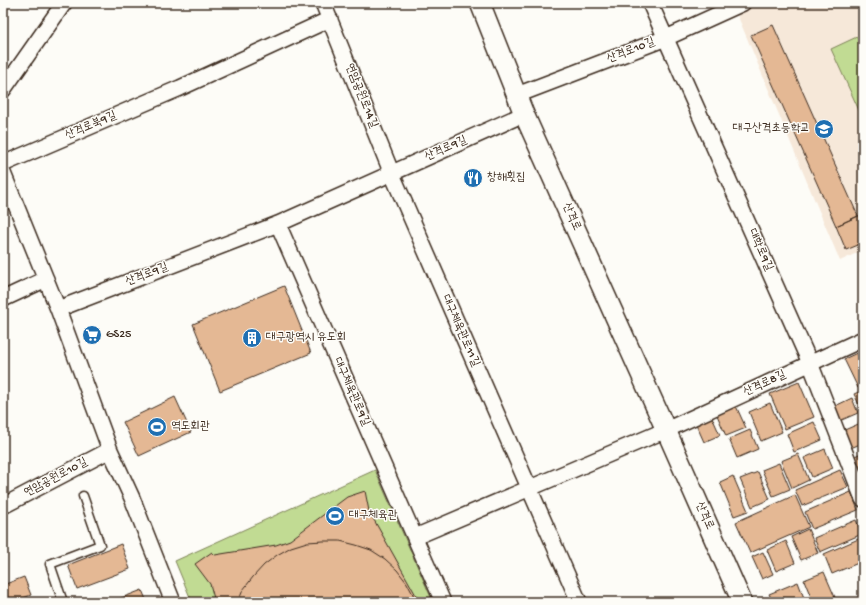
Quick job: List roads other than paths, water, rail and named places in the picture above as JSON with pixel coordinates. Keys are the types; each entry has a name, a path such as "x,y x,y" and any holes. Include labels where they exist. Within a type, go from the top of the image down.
{"street":[{"path":"3,90 64,3"},
{"name":"연암공원로14길","path":"323,3 392,174"},
{"name":"산격로","path":"480,3 524,114 742,602"},
{"name":"대학로9길","path":"650,3 810,363 863,499"},
{"name":"산격로10길","path":"517,95 666,38 743,3"},
{"name":"산격로북9길","path":"3,164 180,88 330,19"},
{"name":"산격로9길","path":"58,309 278,224 524,114"},
{"path":"3,173 58,309 110,450 132,498 173,602"},
{"name":"대구체육관로11길","path":"392,174 579,602"},
{"name":"대구체육관로9길","path":"278,224 443,602"},
{"path":"3,299 46,279"},
{"name":"산격로8길","path":"666,430 863,339"},
{"path":"415,537 666,430"},
{"name":"연암공원로10길","path":"3,506 110,450"}],"lane":[{"path":"63,602 50,564 100,545 83,496"}],"place":[{"name":"대구산격초등학교","path":"824,129"},
{"name":"창해횟집","path":"473,178"},
{"name":"GS25","path":"92,335"},
{"name":"대구광역시 유도회","path":"252,338"},
{"name":"역도회관","path":"157,427"},
{"name":"대구체육관","path":"335,516"}]}
